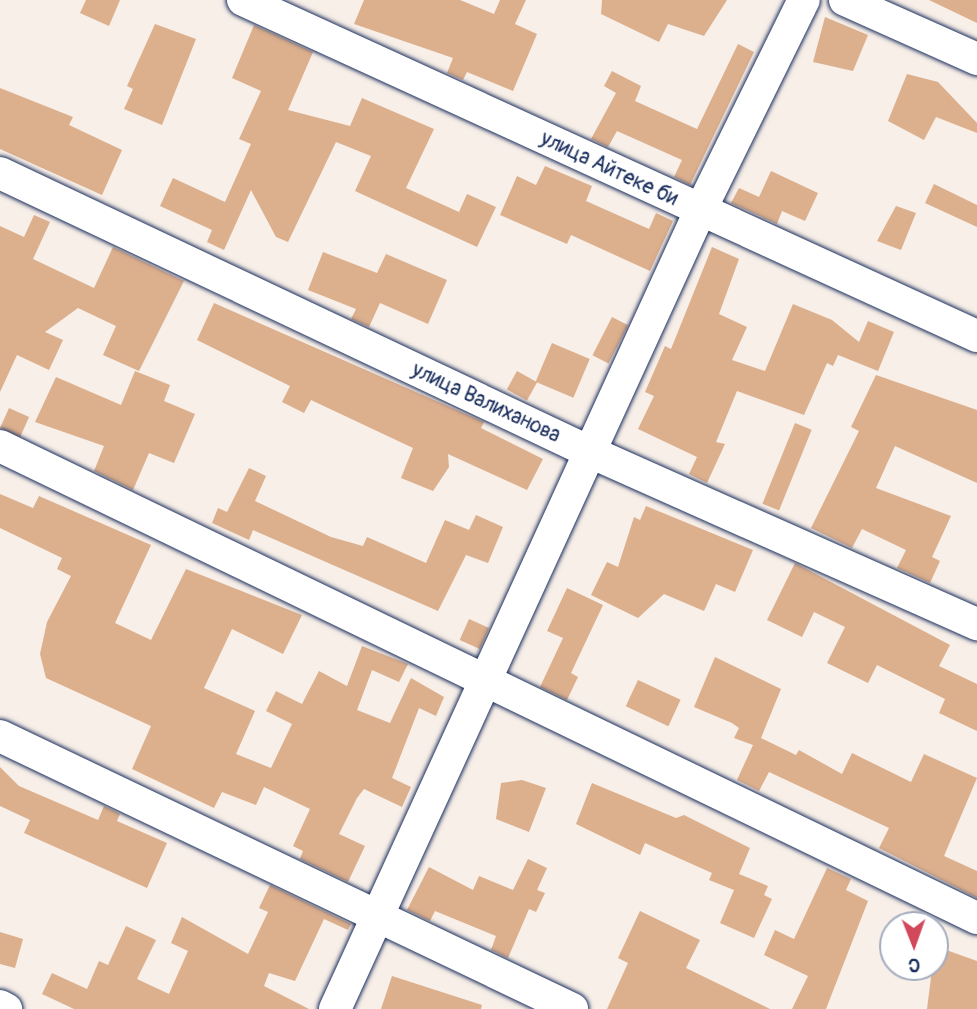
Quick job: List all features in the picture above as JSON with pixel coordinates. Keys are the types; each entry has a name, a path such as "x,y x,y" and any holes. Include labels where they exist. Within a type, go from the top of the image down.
{"street":[{"name":"улица Айтеке би","path":"243,0 977,336"},
{"path":"335,1009 700,211 804,0"},
{"path":"845,0 977,59"},
{"name":"улица Валиханова","path":"0,173 590,452 977,624"},
{"path":"0,446 243,559 485,684 977,918"},
{"path":"0,736 572,1009"},
{"path":"0,1006 6,1009"}],"building":[{"path":"86,0 120,0 109,26 80,13"},
{"path":"364,0 460,0 494,14 500,0 526,0 515,24 537,34 513,91 467,72 463,80 447,73 453,58 354,24"},
{"path":"602,0 727,0 704,36 668,24 659,42 601,14"},
{"path":"929,0 977,0 977,23"},
{"path":"825,17 868,35 853,71 813,62"},
{"path":"155,24 196,39 162,125 124,109 133,89 127,86"},
{"path":"254,25 313,52 288,110 350,126 362,98 434,129 406,188 459,212 467,194 496,207 477,247 355,191 371,156 336,142 288,242 276,237 251,190 224,250 207,242 212,230 160,206 173,178 225,202 251,144 239,139 261,91 232,78"},
{"path":"738,44 754,52 690,185 674,177 682,160 617,131 608,147 591,139 616,93 604,86 612,71 641,86 635,101 697,129"},
{"path":"907,74 938,82 977,123 977,133 936,117 924,140 888,121"},
{"path":"0,88 73,117 69,125 122,150 102,195 0,149"},
{"path":"545,166 592,186 586,201 649,229 656,213 673,221 650,271 571,235 567,244 500,215 517,176 536,185"},
{"path":"771,171 818,193 805,221 782,211 777,224 731,203 739,188 759,197"},
{"path":"934,184 977,205 977,227 925,203"},
{"path":"896,206 916,213 901,250 877,241"},
{"path":"34,215 50,222 33,259 94,288 113,247 184,281 139,371 103,355 116,326 78,308 45,332 63,340 49,370 17,355 0,392 0,226 24,237"},
{"path":"712,247 739,259 719,314 747,327 732,360 765,371 793,304 832,320 859,342 868,321 894,332 878,371 838,355 833,366 827,363 804,415 737,391 716,442 725,444 707,483 689,474 697,457 638,429 654,396 645,392 665,346 671,349"},
{"path":"323,252 377,273 386,254 447,280 428,324 380,303 369,327 351,319 356,309 308,290"},
{"path":"214,303 484,422 481,428 543,459 527,490 448,454 449,467 433,491 401,478 413,448 311,400 304,413 282,402 290,386 197,340"},
{"path":"612,317 628,325 609,363 592,355"},
{"path":"552,343 590,359 573,398 536,382"},
{"path":"135,371 170,385 164,401 195,414 174,463 149,453 133,490 94,471 104,446 35,422 56,377 121,405"},
{"path":"517,371 537,382 527,401 507,389"},
{"path":"876,375 977,410 977,483 895,446 876,488 951,516 932,557 940,561 930,583 897,568 906,550 862,529 852,548 811,528 859,431 851,427"},
{"path":"9,408 29,417 20,437 0,428"},
{"path":"795,423 812,430 779,510 762,504"},
{"path":"249,468 266,476 255,501 331,537 363,546 367,537 426,563 445,520 469,530 476,515 503,527 488,563 466,555 438,611 253,530 249,540 212,523 218,508 227,512"},
{"path":"0,494 33,508 39,496 151,545 115,623 151,640 186,569 302,615 283,654 232,629 204,688 255,711 236,754 271,768 292,724 266,711 276,691 302,704 319,671 347,686 362,646 408,664 399,682 372,670 357,710 390,723 411,678 444,697 436,716 419,708 392,778 411,787 402,807 364,789 357,798 339,834 365,846 348,882 300,859 303,851 293,846 310,809 264,787 256,805 222,792 214,808 132,769 151,726 46,678 40,654 47,622 71,576 57,569 62,558 0,528"},
{"path":"646,506 753,550 735,592 716,584 704,611 664,594 638,618 591,595 607,562 618,567 634,517 640,520"},
{"path":"795,563 950,645 939,666 977,684 977,731 939,713 945,699 877,665 868,683 827,663 845,627 814,612 802,637 767,620"},
{"path":"567,588 603,605 571,673 578,677 567,700 540,687 563,638 547,631"},
{"path":"469,619 489,628 480,649 460,640"},
{"path":"715,657 781,689 761,738 796,755 799,750 842,774 852,753 911,782 924,754 977,778 944,856 977,871 977,898 879,848 889,828 769,772 759,791 737,780 753,745 734,738 739,728 732,723 694,707"},
{"path":"638,680 681,700 668,726 626,706"},
{"path":"0,767 19,786 98,820 104,806 120,814 117,821 167,843 147,888 24,833 30,820 0,806"},
{"path":"522,780 546,788 529,832 496,819 501,783"},
{"path":"592,783 676,818 684,815 750,848 739,874 768,886 764,895 772,899 754,938 720,923 734,890 709,880 712,873 645,843 640,855 576,824"},
{"path":"528,859 547,868 537,890 545,893 536,912 529,909 508,958 491,950 496,936 435,911 430,921 407,910 429,867 473,890 479,876 513,890"},
{"path":"827,868 851,879 846,890 868,901 826,1009 792,1009 808,976 764,955 775,930 794,939"},
{"path":"270,885 351,924 348,930 324,919 295,981 269,973 264,986 309,1009 74,1009 42,994 52,973 87,989 99,961 108,965 126,926 156,940 137,979 169,994 188,951 171,943 182,917 248,954 268,912 259,908"},
{"path":"640,911 700,940 686,968 770,1009 607,1009 628,963 618,958"},
{"path":"0,932 23,939 15,968 0,964"},
{"path":"949,951 977,961 977,1009 927,1009 931,981 949,981"},
{"path":"392,976 482,1005 481,1009 381,1009"}]}
